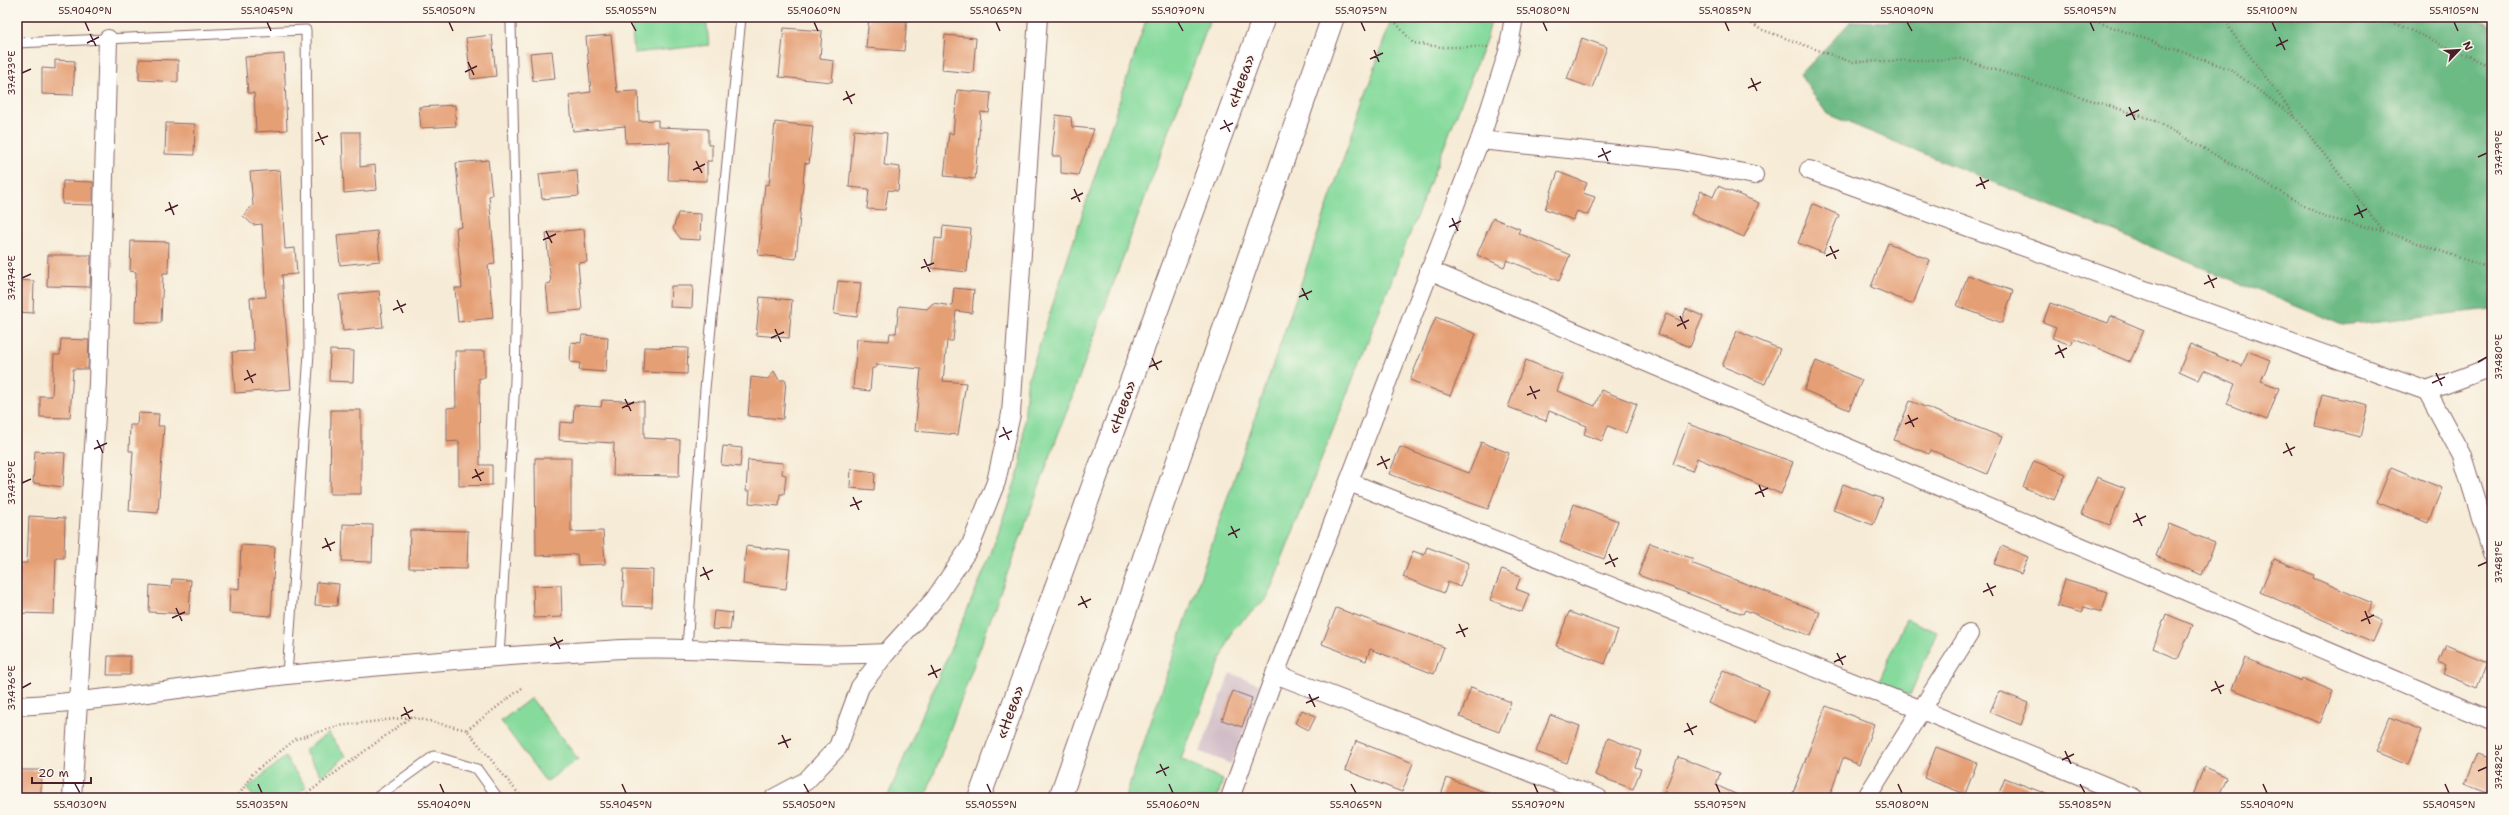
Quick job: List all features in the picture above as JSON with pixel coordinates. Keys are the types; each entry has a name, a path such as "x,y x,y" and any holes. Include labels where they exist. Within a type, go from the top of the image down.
{"highway":[{"name":"«Нева»","path":"979,798 1264,17"},
{"path":"1060,798 1333,17"}],"street":[{"path":"774,798 806,781 838,747 860,687 886,653 934,600 970,547 996,482 1011,414 1038,17"},
{"path":"1230,798 1275,674 1480,140 1508,52 1514,17"},
{"path":"72,798 98,383 108,39"},
{"path":"1480,140 1677,160 1754,175"},
{"path":"1809,170 2427,391 2492,367"},
{"path":"1429,270 2492,721"},
{"path":"2427,391 2462,456 2492,553"},
{"path":"1349,482 1922,710 2134,798"},
{"path":"1866,798 1969,634"},
{"path":"17,706 78,703 287,675 608,650 687,648 842,656 886,653"},
{"path":"1275,674 1598,798"}],"lane":[{"path":"687,648 705,389 741,17"},
{"path":"499,658 515,374 517,282 512,24"},
{"path":"17,43 306,30 310,353 287,675"},
{"path":"376,798 434,756 477,769 498,798"}],"path":[{"path":"1391,17 1413,43 1441,47 1491,46"},
{"path":"1742,17 1760,29 1851,62 1961,59 2154,120 2324,217 2383,231 2492,269"},
{"path":"2084,17 2230,69 2297,119"},
{"path":"2225,17 2231,31 2383,231"},
{"path":"2381,17 2492,67"},
{"path":"467,730 522,688"},
{"path":"237,798 253,773 296,739 338,726 411,717"}],"shaded area":[{"path":"1230,673 1261,685 1231,764 1200,752"}],"green space":[{"path":"631,17 706,17 709,45 634,53"},
{"path":"1147,17 1211,17 925,798 887,798 989,559 1021,465 1027,383"},
{"path":"1392,17 1492,17 1487,37 1267,598 1233,629 1181,759 1223,780 1217,798 1125,798"},
{"path":"1900,17 2471,17 2492,27 2492,309 2342,325 1827,114 1800,75 1851,21 1887,22"},
{"path":"1906,619 1937,632 1910,695 1879,682"},
{"path":"531,698 578,759 546,782 501,721"},
{"path":"328,733 346,756 322,776 304,751"},
{"path":"285,757 306,787 291,798 254,798 247,788"}],"building":[{"path":"869,17 907,20 904,51 866,48"},
{"path":"784,28 822,31 820,59 834,61 832,82 779,77"},
{"path":"492,35 496,76 471,79 466,38"},
{"path":"611,35 617,92 638,91 639,121 658,120 658,127 708,129 708,145 712,145 712,161 707,161 707,181 668,180 670,142 626,143 625,126 573,131 569,95 591,92 586,37"},
{"path":"945,35 976,38 973,73 942,70"},
{"path":"1582,38 1607,47 1592,88 1567,79"},
{"path":"552,51 555,79 533,81 530,53"},
{"path":"284,54 287,130 256,132 254,93 248,93 245,57"},
{"path":"139,59 178,60 178,82 139,80"},
{"path":"55,60 75,61 73,95 42,94 42,68 55,69"},
{"path":"957,90 991,93 989,113 981,112 975,179 944,176 949,133 953,134"},
{"path":"455,105 456,126 421,128 419,107"},
{"path":"1056,115 1071,117 1072,127 1094,129 1078,175 1061,173 1061,156 1052,156"},
{"path":"775,122 813,126 809,164 805,163 796,259 758,255 765,184 769,185"},
{"path":"166,123 195,124 194,155 165,154"},
{"path":"854,130 887,133 884,165 900,167 898,191 888,190 885,210 867,209 869,189 849,187"},
{"path":"342,132 360,132 360,167 375,165 377,190 344,193"},
{"path":"488,160 492,195 489,196 495,264 488,265 493,318 458,322 455,288 462,288 456,228 462,227 456,163"},
{"path":"280,170 285,249 295,248 297,274 282,275 291,389 235,393 232,352 254,351 250,298 266,297 262,224 253,225 243,216 253,205 250,172"},
{"path":"577,170 579,196 542,199 539,174"},
{"path":"1558,172 1587,183 1583,193 1595,197 1588,215 1577,211 1573,220 1545,209"},
{"path":"63,181 93,182 93,205 62,204"},
{"path":"1718,186 1759,203 1744,237 1691,214 1701,191 1713,197"},
{"path":"1813,204 1839,215 1823,253 1798,243"},
{"path":"678,213 701,214 700,240 681,239 673,229"},
{"path":"1493,218 1520,229 1518,233 1570,255 1559,281 1507,260 1504,267 1477,255"},
{"path":"943,226 971,229 967,272 932,268 935,238 942,239"},
{"path":"584,229 587,262 578,263 582,310 549,313 546,284 551,283 546,233"},
{"path":"377,231 380,261 340,265 337,235"},
{"path":"131,241 169,242 168,273 163,273 161,323 135,322 136,272 130,271"},
{"path":"1888,243 1930,260 1913,304 1871,287"},
{"path":"48,255 91,255 90,287 47,286"},
{"path":"1968,275 2013,291 2002,323 1957,306"},
{"path":"17,280 34,281 33,313 17,312"},
{"path":"838,281 861,283 857,317 834,314"},
{"path":"671,286 693,286 692,308 670,307"},
{"path":"954,288 974,290 972,313 956,311 953,341 947,341 943,381 966,383 958,435 915,431 921,369 876,365 876,368 872,368 870,391 853,389 857,339 889,341 890,333 896,333 899,306 927,309 933,303 952,306"},
{"path":"379,291 383,327 343,331 339,295"},
{"path":"760,297 792,300 789,338 756,335"},
{"path":"2050,303 2108,323 2111,316 2144,330 2130,362 2074,338 2071,345 2052,338 2056,328 2043,323"},
{"path":"1686,309 1703,316 1690,347 1658,334 1666,314 1681,321"},
{"path":"1436,317 1476,334 1450,396 1410,380"},
{"path":"1737,331 1780,349 1765,384 1722,366"},
{"path":"582,335 608,337 606,372 579,370 580,363 570,362 571,342 581,343"},
{"path":"61,339 89,340 88,369 73,369 70,418 40,417 40,396 52,396 54,355 60,355"},
{"path":"2190,344 2242,366 2248,351 2270,360 2261,381 2279,388 2267,420 2227,404 2235,384 2204,370 2199,380 2179,371"},
{"path":"644,347 688,348 687,374 643,372"},
{"path":"330,350 354,351 353,382 329,381"},
{"path":"455,351 485,351 485,378 479,378 480,465 492,465 492,485 459,486 459,441 447,442 447,408 456,407"},
{"path":"1526,360 1563,375 1557,391 1595,406 1601,390 1637,404 1626,433 1608,426 1602,441 1584,434 1587,426 1549,411 1546,421 1508,407"},
{"path":"1816,361 1862,380 1849,410 1804,390"},
{"path":"774,371 779,380 786,380 783,419 748,416 751,377 768,379"},
{"path":"2322,394 2368,405 2360,437 2315,426"},
{"path":"602,400 644,402 644,438 680,440 679,476 613,475 614,443 559,440 560,422 573,423 574,405 601,407"},
{"path":"1910,401 2002,437 1987,474 1931,450 1929,454 1894,440"},
{"path":"331,410 361,410 361,494 330,494"},
{"path":"138,413 159,414 158,426 164,426 158,513 129,511 133,451 129,451 130,425 137,425"},
{"path":"1688,424 1793,462 1781,494 1697,458 1692,471 1673,464"},
{"path":"1481,442 1509,453 1488,509 1389,474 1400,447 1469,473"},
{"path":"723,446 742,448 740,467 721,465"},
{"path":"35,451 65,453 63,487 33,483"},
{"path":"535,458 571,458 571,532 603,531 605,564 578,565 577,554 536,556"},
{"path":"748,460 783,463 782,474 786,475 784,494 780,494 779,506 749,503 750,491 746,491"},
{"path":"2034,461 2066,474 2054,500 2023,487"},
{"path":"2391,467 2442,488 2428,523 2377,502"},
{"path":"851,469 875,472 874,490 850,488"},
{"path":"2097,477 2125,488 2110,525 2081,514"},
{"path":"1843,484 1883,499 1873,525 1833,510"},
{"path":"1574,504 1618,521 1604,559 1560,542"},
{"path":"29,516 65,518 64,558 56,558 54,614 19,613 20,585 17,585 17,568 20,569 21,563 27,563"},
{"path":"343,524 373,525 372,562 342,561"},
{"path":"2169,524 2215,543 2202,575 2156,556"},
{"path":"410,530 468,531 467,569 409,568"},
{"path":"1650,543 1693,559 1691,563 1820,612 1811,636 1745,610 1743,614 1638,575"},
{"path":"241,545 275,547 271,616 229,613 230,588 239,589"},
{"path":"746,546 790,551 786,589 743,584"},
{"path":"2002,546 2028,557 2021,574 1994,564"},
{"path":"1427,547 1469,563 1460,587 1448,582 1444,593 1403,577 1413,551 1424,555"},
{"path":"2274,559 2314,575 2313,578 2372,603 2367,614 2382,621 2373,642 2260,592"},
{"path":"624,569 653,570 652,607 622,606"},
{"path":"1502,569 1521,576 1516,589 1529,594 1522,612 1490,600"},
{"path":"172,579 191,580 189,614 149,612 150,585 171,587"},
{"path":"2065,579 2108,592 2102,612 2084,607 2082,613 2057,606"},
{"path":"317,582 339,584 337,606 315,605"},
{"path":"561,585 562,617 534,618 533,586"},
{"path":"1336,608 1444,647 1434,674 1370,649 1366,661 1322,644"},
{"path":"714,611 732,613 730,630 712,629"},
{"path":"1569,612 1618,630 1605,664 1556,646"},
{"path":"2166,614 2193,625 2178,659 2153,648"},
{"path":"2446,645 2487,662 2477,688 2443,674 2446,666 2439,662"},
{"path":"108,656 130,656 130,675 107,675"},
{"path":"2245,658 2301,681 2302,678 2333,691 2320,723 2232,689"},
{"path":"1723,670 1769,690 1755,723 1708,703"},
{"path":"1471,687 1511,702 1499,732 1460,717"},
{"path":"1233,691 1252,698 1242,727 1222,720"},
{"path":"1999,691 2029,703 2021,725 1990,712"},
{"path":"1826,706 1874,724 1859,765 1843,758 1829,798 1791,798"},
{"path":"1302,710 1316,716 1309,730 1295,723"},
{"path":"1550,715 1580,726 1567,763 1536,752"},
{"path":"2390,717 2422,730 2408,765 2376,752"},
{"path":"1608,738 1641,751 1635,767 1641,769 1633,789 1595,775"},
{"path":"1356,741 1413,763 1402,792 1345,770"},
{"path":"1936,747 1977,763 1965,794 1924,778"},
{"path":"2478,753 2492,758 2492,795 2465,784"},
{"path":"1678,757 1720,773 1716,785 1744,798 1662,798"},
{"path":"2204,767 2227,777 2218,798 2192,798"},
{"path":"17,770 41,770 41,798 17,798"},
{"path":"1447,778 1495,796 1495,798 1440,798"},
{"path":"2005,778 2054,797 2054,798 1997,798"}]}
